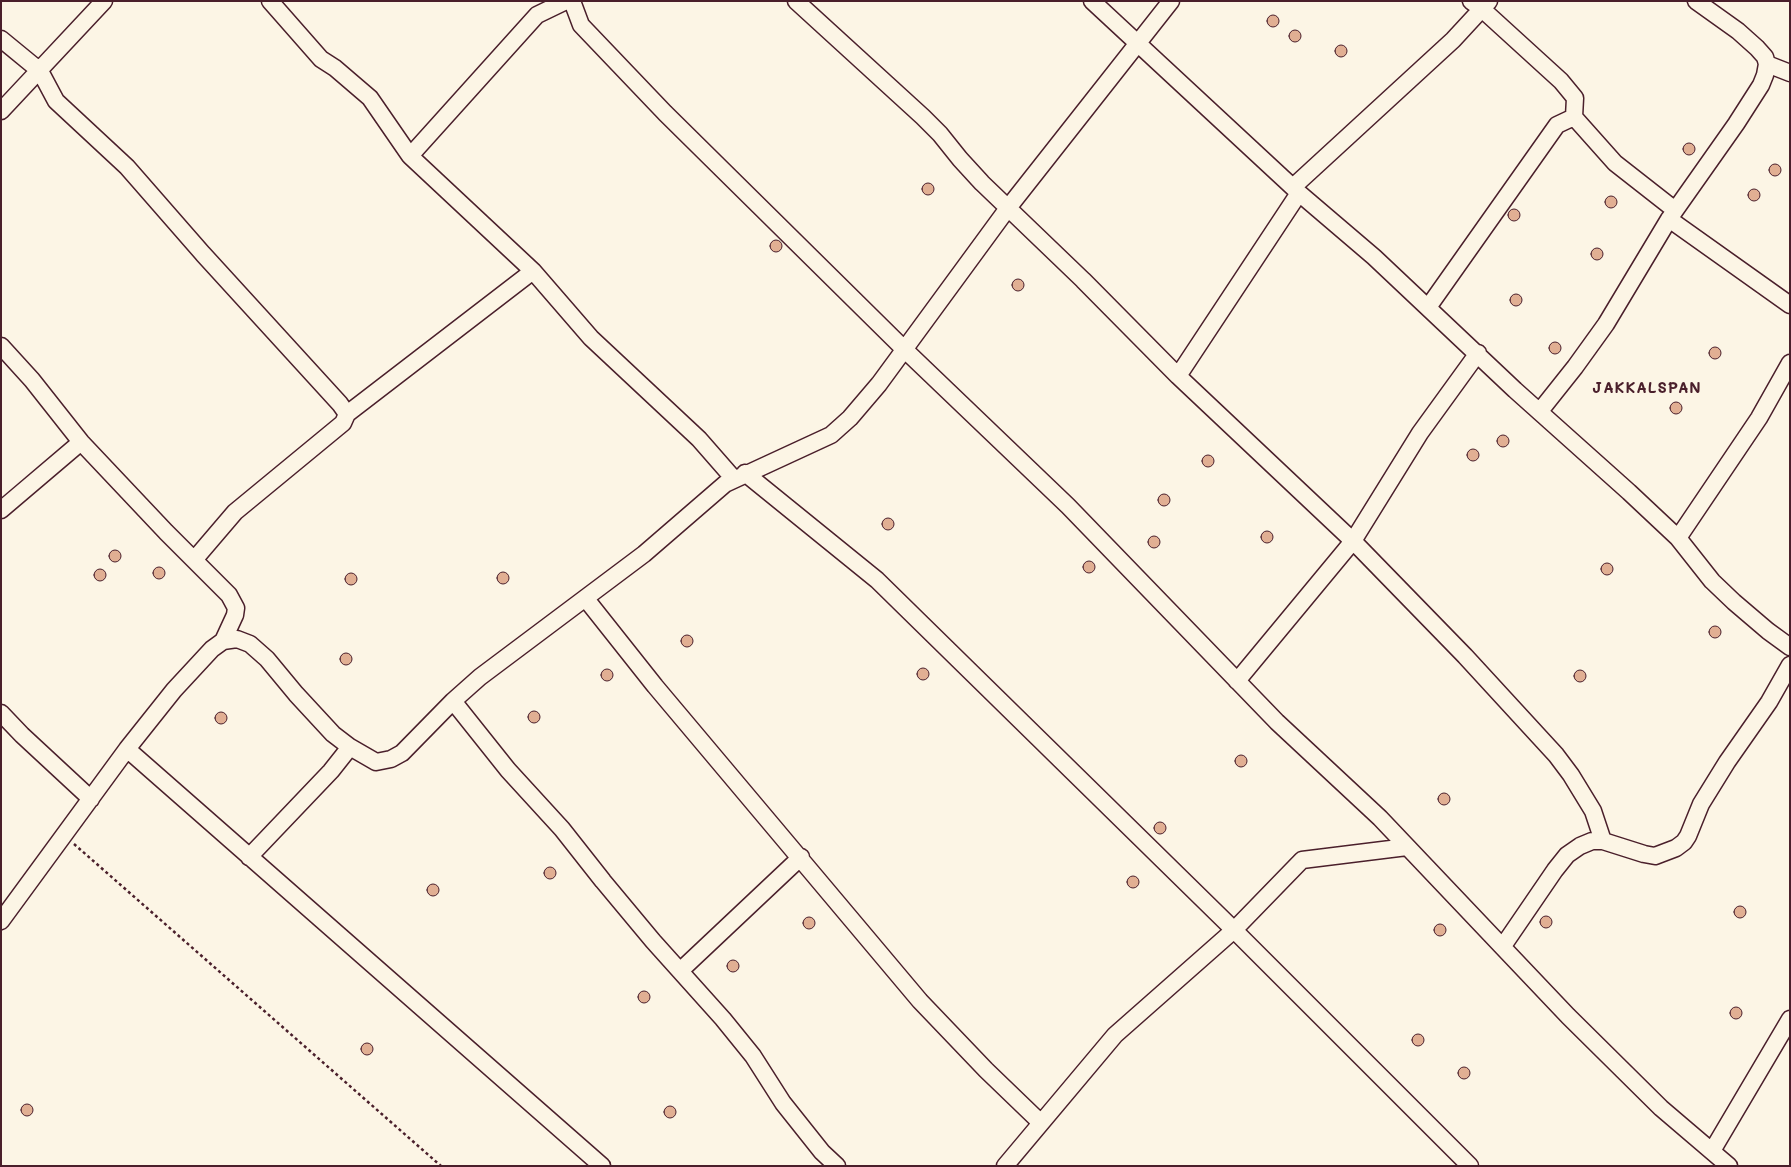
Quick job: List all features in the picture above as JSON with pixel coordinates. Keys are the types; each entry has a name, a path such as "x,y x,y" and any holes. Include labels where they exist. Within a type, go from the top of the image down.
{"street":[{"path":"1,111 104,1"},
{"path":"270,1 321,59 335,68 370,98 410,156 533,271 591,338 740,476 877,580 1234,930 1470,1166"},
{"path":"410,156 537,15 566,1"},
{"path":"572,1 581,25 676,124 904,349 1068,506 1277,722 1380,818 1568,1016 1661,1108 1729,1166"},
{"path":"796,1 923,117 940,134 969,170 1178,376 1353,542 1465,656 1556,755 1571,775 1593,811 1603,841"},
{"path":"1092,1 1296,190 1374,256 1629,492 1678,538 1712,581 1728,597 1768,631 1790,647"},
{"path":"223,641 237,639 250,644 267,659 296,694 333,734 350,747 376,762 391,759 402,753 453,701 513,652 586,600 684,522 712,494 740,476 803,449 831,435 864,402 1008,208 1171,1"},
{"path":"1540,411 1576,367 1606,324 1672,214 1761,84 1765,75 1767,64 1758,48 1738,31 1696,1"},
{"path":"1178,376 1296,190 1454,40 1481,4 1561,81 1575,98 1574,116 1615,162 1672,214 1790,305"},
{"path":"1,39 40,71 56,102 127,167 223,277 340,404 347,414"},
{"path":"1767,64 1790,73"},
{"path":"1428,306 1557,125 1574,116"},
{"path":"194,560 235,512 343,423 347,414 533,271"},
{"path":"1,346 32,380 81,442 194,560 230,595 236,608 234,619 223,641 212,649 174,690 127,749 91,799 63,834 1,921"},
{"path":"1237,681 1353,542 1420,434 1478,353"},
{"path":"1678,538 1759,418 1790,363"},
{"path":"1,510 81,442"},
{"path":"586,600 656,686 920,1001 986,1070 1041,1123"},
{"path":"1503,946 1568,855 1580,846 1592,841 1603,841 1655,856 1676,848 1684,842 1709,792 1769,702 1790,665"},
{"path":"453,701 508,770 562,829 603,881 680,971 705,997 753,1056 783,1102 822,1152 837,1166"},
{"path":"1,713 22,736 91,799"},
{"path":"249,856 331,771 350,747"},
{"path":"127,749 602,1166"},
{"path":"1005,1166 1115,1035 1234,930 1302,860 1407,847"},
{"path":"680,971 801,858"},
{"path":"1712,1150 1790,1020"}],"path":[{"path":"63,834 441,1166"}],"building":[{"path":"1275,15 1278,16 1278,26 1271,27 1268,26 1267,19 1268,16"},
{"path":"1297,30 1300,31 1300,41 1293,42 1290,41 1289,34 1290,31"},
{"path":"1343,45 1346,46 1346,56 1339,57 1336,56 1335,49 1336,46"},
{"path":"1691,143 1694,144 1694,154 1687,155 1684,154 1683,147 1684,144"},
{"path":"1777,164 1780,165 1780,175 1773,176 1770,175 1769,168 1770,165"},
{"path":"930,183 933,184 933,194 926,195 923,194 922,187 923,184"},
{"path":"1756,189 1759,190 1759,200 1752,201 1749,200 1748,193 1749,190"},
{"path":"1613,196 1616,197 1616,207 1609,208 1606,207 1605,200 1606,197"},
{"path":"1512,209 1516,209 1520,215 1516,221 1512,221 1508,217 1508,213"},
{"path":"778,240 781,241 781,251 774,252 771,251 770,244 771,241"},
{"path":"1599,248 1602,249 1602,259 1595,260 1592,259 1591,252 1592,249"},
{"path":"1020,279 1023,280 1023,290 1016,291 1013,290 1012,283 1013,280"},
{"path":"1518,294 1521,295 1521,305 1514,306 1511,305 1510,298 1511,295"},
{"path":"1557,342 1560,343 1560,353 1553,354 1550,353 1549,346 1550,343"},
{"path":"1717,347 1720,348 1720,358 1713,359 1710,358 1709,351 1710,348"},
{"path":"1674,402 1678,402 1682,408 1678,414 1674,414 1670,410 1670,406"},
{"path":"1505,435 1508,436 1508,446 1501,447 1498,446 1497,439 1498,436"},
{"path":"1475,449 1478,450 1478,460 1471,461 1468,460 1467,453 1468,450"},
{"path":"1210,455 1213,456 1213,466 1206,467 1203,466 1202,459 1203,456"},
{"path":"1162,494 1166,494 1170,500 1166,506 1162,506 1158,502 1158,498"},
{"path":"890,518 893,519 893,529 886,530 883,529 882,522 883,519"},
{"path":"1269,531 1272,532 1272,542 1265,543 1262,542 1261,535 1262,532"},
{"path":"1152,536 1156,536 1160,542 1156,548 1152,548 1148,544 1148,540"},
{"path":"117,550 120,551 120,561 113,562 110,561 109,554 110,551"},
{"path":"1091,561 1094,562 1094,572 1087,573 1084,572 1083,565 1084,562"},
{"path":"1605,563 1609,563 1613,569 1609,575 1605,575 1601,571 1601,567"},
{"path":"157,567 161,567 165,573 161,579 157,579 153,575 153,571"},
{"path":"102,569 105,570 105,580 98,581 95,580 94,573 95,570"},
{"path":"505,572 508,573 508,583 501,584 498,583 497,576 498,573"},
{"path":"353,573 356,574 356,584 349,585 346,584 345,577 346,574"},
{"path":"1717,626 1720,627 1720,637 1713,638 1710,637 1709,630 1710,627"},
{"path":"689,635 692,636 692,646 685,647 682,646 681,639 682,636"},
{"path":"348,653 351,654 351,664 344,665 341,664 340,657 341,654"},
{"path":"921,668 925,668 929,674 925,680 921,680 917,676 917,672"},
{"path":"609,669 612,670 612,680 605,681 602,680 601,673 602,670"},
{"path":"1582,670 1585,671 1585,681 1578,682 1575,681 1574,674 1575,671"},
{"path":"536,711 539,712 539,722 532,723 529,722 528,715 529,712"},
{"path":"223,712 226,713 226,723 219,724 216,723 215,716 216,713"},
{"path":"1243,755 1246,756 1246,766 1239,767 1236,766 1235,759 1236,756"},
{"path":"1442,793 1446,793 1450,799 1446,805 1442,805 1438,801 1438,797"},
{"path":"1158,822 1162,822 1166,828 1162,834 1158,834 1154,830 1154,826"},
{"path":"552,867 555,868 555,878 548,879 545,878 544,871 545,868"},
{"path":"1131,876 1135,876 1139,882 1135,888 1131,888 1127,884 1127,880"},
{"path":"435,884 438,885 438,895 431,896 428,895 427,888 428,885"},
{"path":"1742,906 1745,907 1745,917 1738,918 1735,917 1734,910 1735,907"},
{"path":"1544,916 1548,916 1552,922 1548,928 1544,928 1540,924 1540,920"},
{"path":"811,917 814,918 814,928 807,929 804,928 803,921 804,918"},
{"path":"1442,924 1445,925 1445,935 1438,936 1435,935 1434,928 1435,925"},
{"path":"735,960 738,961 738,971 731,972 728,971 727,964 728,961"},
{"path":"646,991 649,992 649,1002 642,1003 639,1002 638,995 639,992"},
{"path":"1738,1007 1741,1008 1741,1018 1734,1019 1731,1018 1730,1011 1731,1008"},
{"path":"1416,1034 1420,1034 1424,1040 1420,1046 1416,1046 1412,1042 1412,1038"},
{"path":"365,1043 369,1043 373,1049 369,1055 365,1055 361,1051 361,1047"},
{"path":"1466,1067 1469,1068 1469,1078 1462,1079 1459,1078 1458,1071 1459,1068"},
{"path":"25,1104 29,1104 33,1110 29,1116 25,1116 21,1112 21,1108"},
{"path":"672,1106 675,1107 675,1117 668,1118 665,1117 664,1110 665,1107"}],"district":[{"name":"JAKKALSPAN","path":"1647,388"}]}
